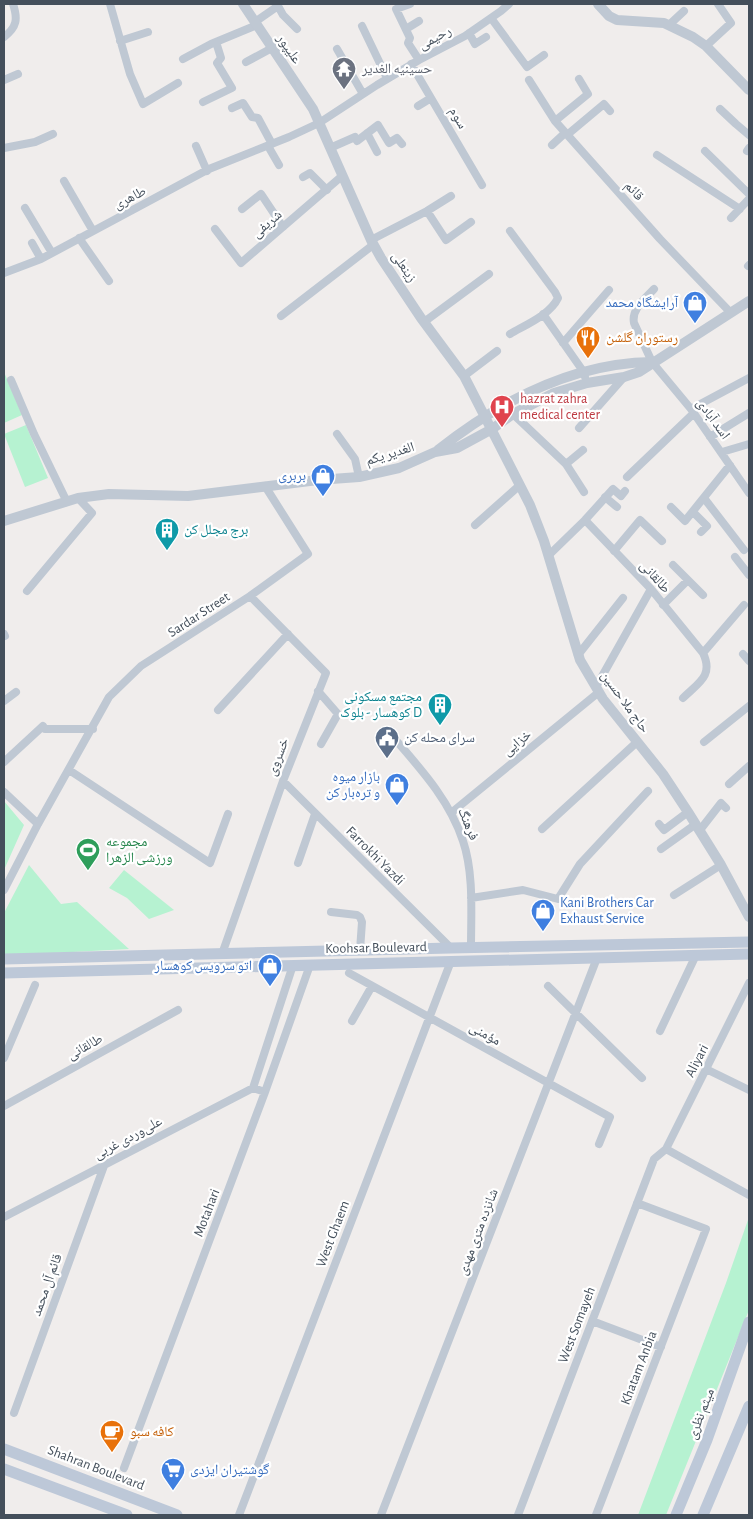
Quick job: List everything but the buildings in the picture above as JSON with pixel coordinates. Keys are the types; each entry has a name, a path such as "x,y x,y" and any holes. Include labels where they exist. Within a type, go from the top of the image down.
{"main road":[{"name":"Koohsar Boulevard","path":"7,958 749,942"},
{"name":"Koohsar Boulevard","path":"4,973 749,954"},
{"name":"میثم نظری","path":"676,1515 707,1440 749,1322"},
{"path":"732,1372 749,1340"},
{"path":"703,1515 749,1406"},
{"name":"Shahran Boulevard","path":"4,1449 177,1515"},
{"path":"4,1469 102,1511 127,1515"}],"street":[{"path":"4,37 13,29 16,15 12,4"},
{"path":"116,4 110,4 130,74 143,104 178,83"},
{"name":"علیپور","path":"243,4 313,110"},
{"path":"410,4 396,10 410,38 408,43 419,60"},
{"name":"رحیمی","path":"319,123 387,78 469,33 509,4"},
{"path":"598,4 609,16 617,20 664,22 706,46 748,87"},
{"path":"706,46 731,23 718,4"},
{"path":"183,59 256,23 278,6 282,15 297,29"},
{"path":"669,25 684,11"},
{"path":"491,18 527,67 544,55"},
{"path":"406,29 419,21"},
{"path":"362,26 387,78"},
{"path":"120,41 148,32"},
{"path":"469,33 475,44 486,37"},
{"path":"203,102 232,88 218,63 221,58 214,43"},
{"path":"246,62 272,48"},
{"path":"338,49 363,94"},
{"name":"سوم","path":"411,64 482,185"},
{"path":"4,80 18,74"},
{"path":"555,121 588,94 579,79"},
{"name":"قائم","path":"528,80 555,121 566,134 660,239 730,312"},
{"path":"418,106 431,98"},
{"path":"232,108 242,104 252,117 258,118 279,165"},
{"path":"552,145 604,104 610,111"},
{"path":"720,109 749,135"},
{"name":"زینعلی","path":"313,110 372,242 424,322 464,376 492,429"},
{"name":"طاهری","path":"4,273 41,259 206,171 319,123"},
{"path":"330,148 355,137 357,141 378,125 389,142 397,138 402,144"},
{"path":"367,133 377,152"},
{"path":"4,148 35,142 53,134"},
{"path":"196,146 206,171"},
{"path":"705,151 749,194"},
{"path":"657,155 740,209"},
{"path":"304,177 310,173 326,190"},
{"name":"شریفی","path":"216,229 241,263 342,176"},
{"path":"64,181 93,231"},
{"path":"242,209 261,194 283,227"},
{"path":"281,316 372,242 451,196"},
{"path":"731,218 749,199"},
{"path":"25,208 52,253"},
{"path":"427,211 446,240 471,222"},
{"path":"510,231 558,298 555,304 543,314 510,334"},
{"path":"79,238 109,281"},
{"path":"32,243 41,259"},
{"path":"424,322 489,274"},
{"name":"اسد آبادی","path":"654,289 634,311 632,316 652,362 692,411 749,493"},
{"path":"563,343 609,290"},
{"name":"الغدیر یکم","path":"4,521 78,498 110,494 188,496 359,477 399,468 435,452 457,448 492,429 513,414 554,393 639,372 749,301"},
{"path":"543,314 583,371 587,384"},
{"path":"464,376 497,350"},
{"path":"435,452 513,399 549,382 583,371 635,362 652,362"},
{"path":"579,428 624,377"},
{"path":"626,476 692,411 749,378"},
{"path":"11,380 66,502"},
{"path":"710,437 749,413"},
{"path":"513,414 566,464 584,492"},
{"name":"حاج ملا حسین","path":"492,429 530,505 549,555 578,655 597,690 663,774 698,827 749,917"},
{"path":"337,434 355,458 359,477"},
{"path":"722,452 749,444"},
{"path":"566,464 584,450"},
{"path":"671,507 685,520 730,465"},
{"path":"475,525 520,485"},
{"name":"Sardar Street","path":"4,890 38,824 93,729 109,697 142,666 250,596 308,554 265,486"},
{"path":"549,555 613,489 621,496 625,491"},
{"path":"605,497 617,507"},
{"path":"27,592 92,513 78,498"},
{"path":"704,498 744,550"},
{"path":"693,512 707,526 701,532"},
{"name":"طالقانی","path":"585,520 651,590 703,653"},
{"path":"614,551 640,520 662,542"},
{"path":"735,557 749,575"},
{"path":"673,566 703,595"},
{"path":"663,605 687,580"},
{"path":"597,690 651,590"},
{"name":"خسروی","path":"222,954 283,781 326,673 250,596"},
{"path":"578,655 623,598"},
{"path":"683,698 704,678 708,671 708,661 703,653 744,605"},
{"path":"218,710 288,634"},
{"path":"743,654 749,661"},
{"name":"خزایی","path":"451,813 597,690"},
{"path":"4,701 16,692"},
{"path":"318,692 338,714 321,744"},
{"path":"704,742 749,706"},
{"path":"4,762 44,728 93,729"},
{"name":"فرهنگ","path":"388,731 436,788 451,813 464,842 469,868 471,947"},
{"path":"542,829 637,742"},
{"path":"729,784 749,766"},
{"path":"69,770 210,863 228,814"},
{"name":"Farrokhi Yazdi","path":"283,781 450,948"},
{"path":"470,898 523,890 558,899 580,864 648,791"},
{"path":"4,792 38,824"},
{"path":"661,848 698,827 721,803 726,808"},
{"path":"659,824 664,830 688,812"},
{"path":"298,863 315,814"},
{"path":"674,895 721,865"},
{"path":"331,912 360,917 362,922 360,950"},
{"path":"660,1030 696,955"},
{"name":"شانزده متری مهدی","path":"381,1515 597,958"},
{"name":"West Ghaem","path":"239,1515 451,961"},
{"path":"265,1092 253,1088 292,965"},
{"name":"Motahari","path":"124,1468 265,1092 310,965"},
{"name":"مؤمنی","path":"349,973 610,1117 599,1144"},
{"name":"Aliyari","path":"666,1149 749,983"},
{"path":"4,1058 35,985"},
{"path":"352,1021 372,986"},
{"path":"548,986 642,1078"},
{"name":"طالقانی","path":"4,1106 178,1010"},
{"path":"706,1070 749,1090"},
{"name":"علی‌وردی غربی","path":"4,1217 253,1088"},
{"path":"666,1149 749,1195"},
{"name":"West Somayeh","path":"518,1515 654,1159 666,1149"},
{"name":"قائم آل محمد","path":"14,1413 104,1166"},
{"name":"Khatam Anbia","path":"596,1515 706,1229 637,1203"},
{"path":"592,1321 661,1347"}],"green space":[{"path":"4,372 22,415 4,423"},
{"path":"26,425 48,478 25,487 4,434"},
{"path":"4,801 24,825 4,870"},
{"path":"29,865 61,904 77,902 129,949 4,954 4,913"},
{"path":"124,870 174,910 149,919 127,898 109,888"},
{"path":"749,1217 749,1310 666,1515 638,1515 726,1283"}],"place":[{"name":"حسینیه الغدیر","path":"344,90"},
{"name":"آرایشگاه محمد","path":"695,324"},
{"name":"رستوران گلشن","path":"588,359"},
{"name":"hazrat zahra medical center","path":"502,428"},
{"name":"بربری","path":"323,497"},
{"name":"برج مجلل کن","path":"167,551"},
{"name":"مجتمع مسکونی کوهسار - بلوک D","path":"440,726"},
{"name":"سرای محله کن","path":"387,759"},
{"name":"بازار میوه و تره‌بار کن","path":"397,806"},
{"name":"مجموعه ورزشی الزهرا","path":"88,871"},
{"name":"Kani Brothers Car Exhaust Service","path":"543,932"},
{"name":"اتو سرویس کوهسار","path":"270,987"},
{"name":"کافه سبو","path":"112,1453"},
{"name":"گوشتیران ایزدی","path":"173,1491"}]}
